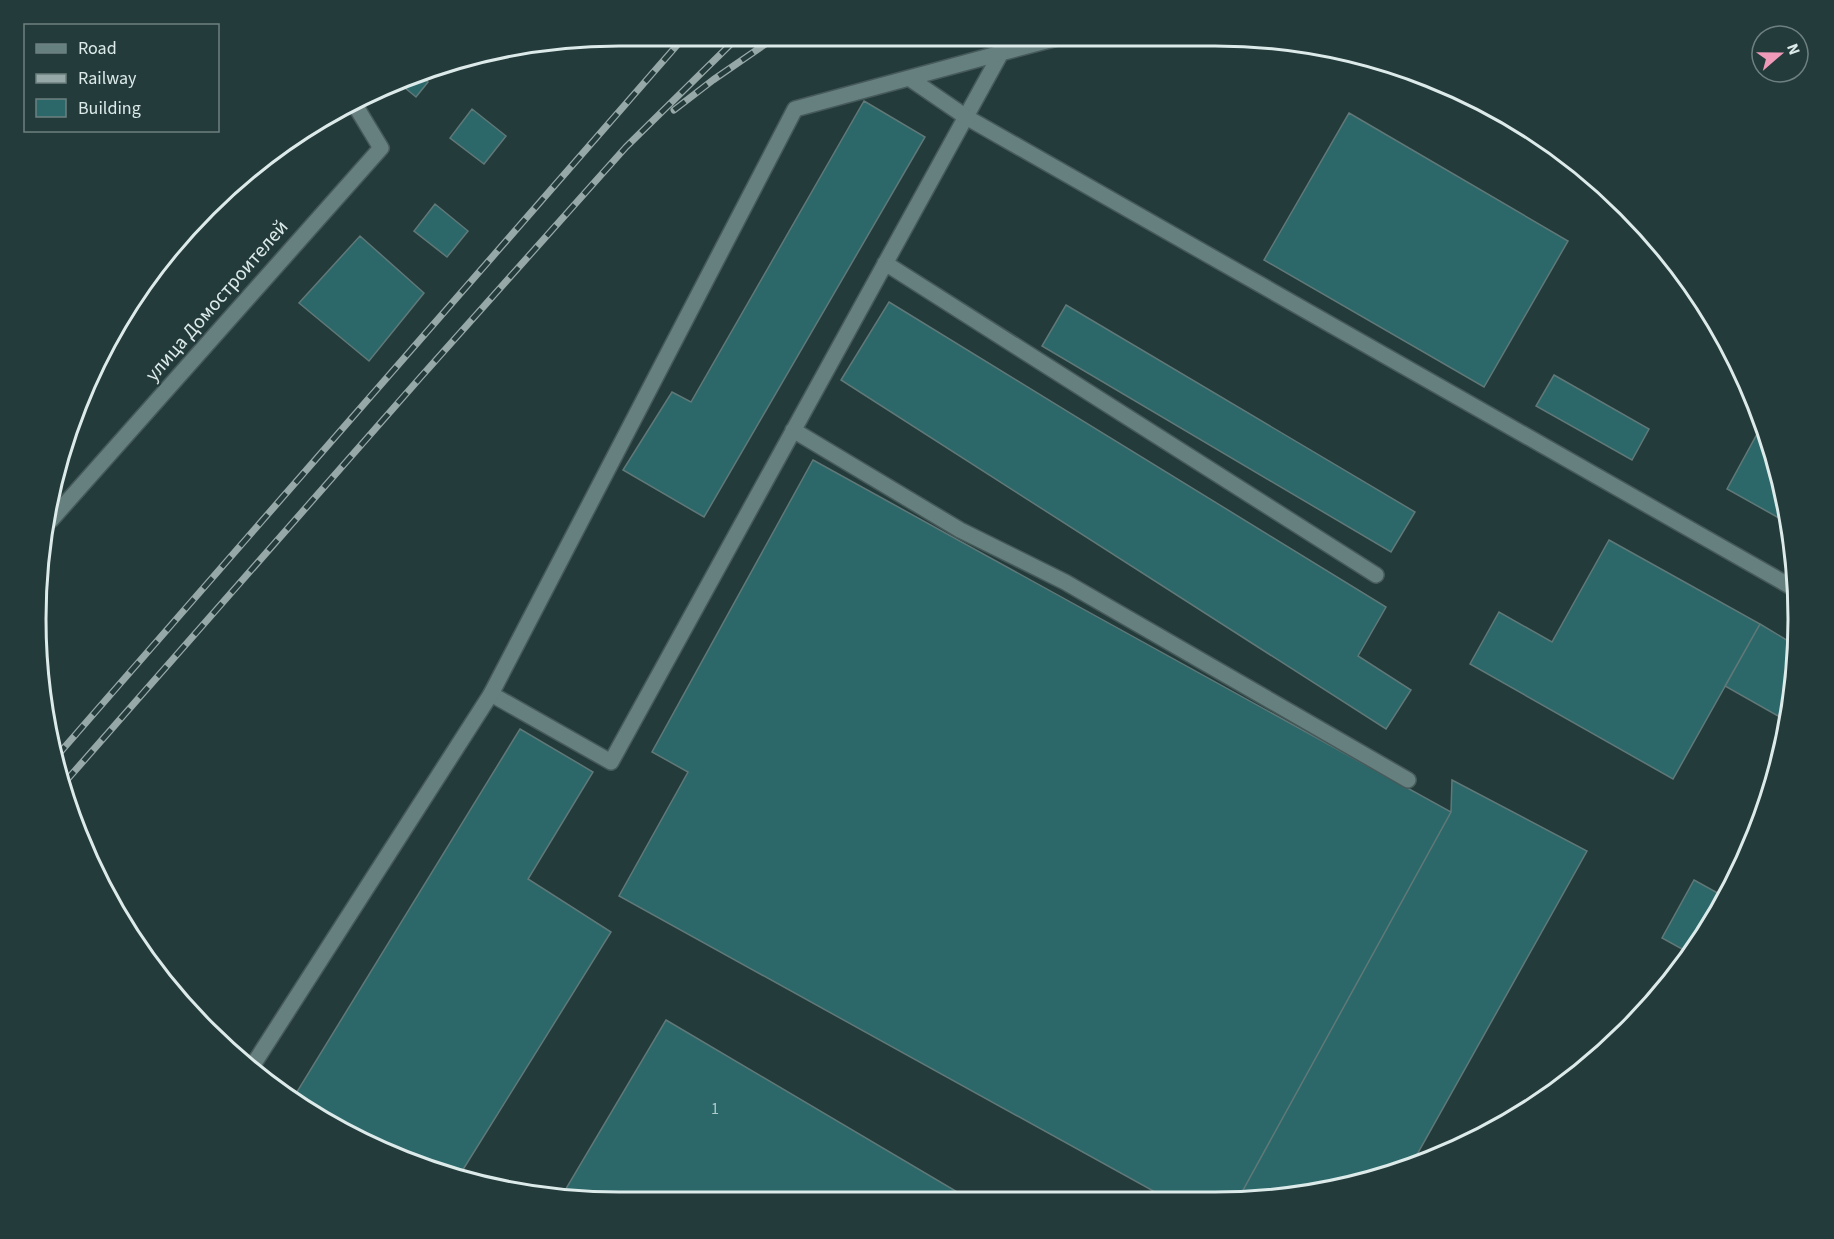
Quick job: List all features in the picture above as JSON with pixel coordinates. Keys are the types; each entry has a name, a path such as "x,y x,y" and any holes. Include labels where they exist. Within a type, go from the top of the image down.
{"street":[{"path":"255,1061 491,694 795,109 1027,46"},
{"path":"491,694 611,762 1001,53"},
{"path":"909,78 966,117 1786,584"},
{"name":"улица Домостроителей","path":"57,513 381,147 358,110"},
{"path":"885,263 1376,575"},
{"path":"793,430 960,530 1065,582 1408,780"}],"building":[{"path":"426,80 428,82 416,97 405,88"},
{"path":"864,101 925,137 704,517 623,470 672,392 691,402"},
{"path":"472,109 506,136 484,164 450,138"},
{"path":"1349,113 1568,241 1484,387 1264,260"},
{"path":"435,204 468,231 447,257 414,231"},
{"path":"360,236 424,293 369,361 299,303"},
{"path":"889,302 1386,607 1358,656 1411,690 1386,729 841,380"},
{"path":"1066,305 1415,512 1391,552 1042,346"},
{"path":"1554,375 1649,429 1632,460 1536,406"},
{"path":"1757,434 1768,471 1778,517 1727,489"},
{"path":"813,460 1451,812 1242,1191 1155,1192 619,896 688,772 652,752"},
{"path":"1609,540 1760,624 1673,779 1470,664 1499,612 1552,642"},
{"path":"1760,624 1787,640 1783,694 1778,716 1725,686"},
{"path":"520,729 593,772 528,879 611,932 462,1170 400,1149 333,1116 296,1093"},
{"path":"1452,780 1587,851 1416,1156 1363,1173 1326,1181 1289,1188 1242,1191 1451,812"},
{"path":"1694,880 1718,893 1683,949 1662,938"},
{"path":"666,1020 957,1192 620,1192 565,1190"}],"railway":[{"path":"62,750 676,46"},
{"path":"69,778 626,147 729,46"},
{"path":"674,110 762,46"}]}
